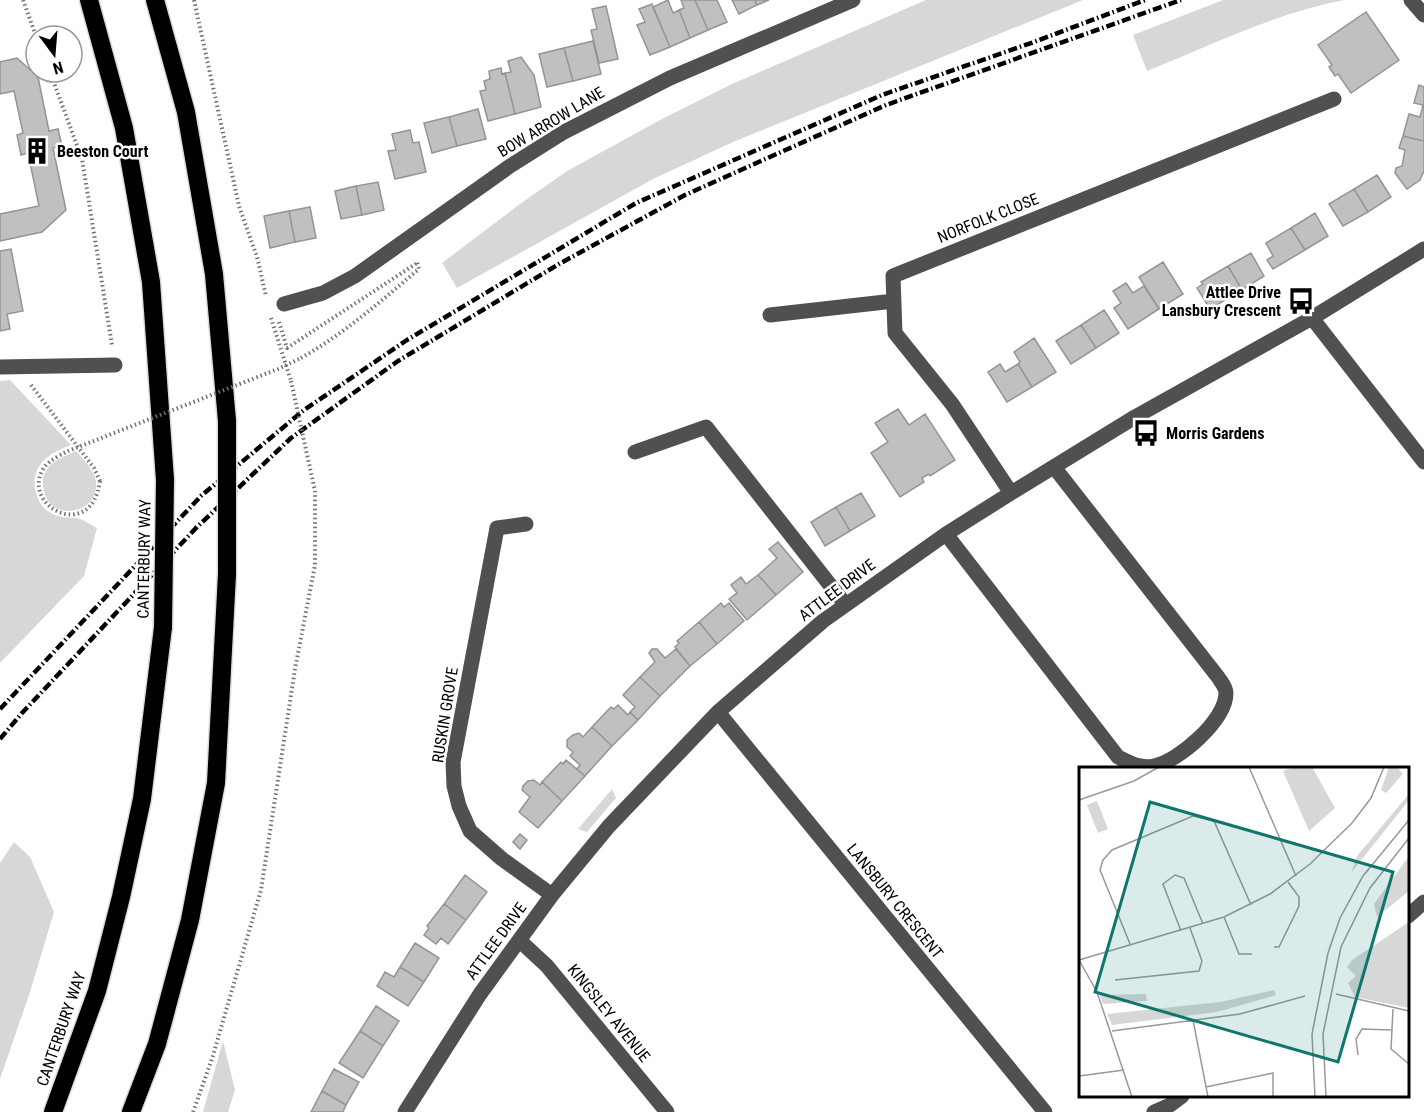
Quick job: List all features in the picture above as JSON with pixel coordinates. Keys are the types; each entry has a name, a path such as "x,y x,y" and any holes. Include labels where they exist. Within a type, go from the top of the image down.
{"highway":[{"name":"CANTERBURY WAY","path":"53,1112 97,992 121,897 142,799 163,627 165,480 151,282 124,128 89,0"},
{"path":"131,1112 157,1044 190,920 216,783 227,574 227,421 214,274 186,112 155,0"}],"street":[{"name":"BOW ARROW LANE","path":"284,304 323,293 355,276 526,155 599,113 670,78 852,0"},
{"path":"1411,0 1424,15"},
{"name":"NORFOLK CLOSE","path":"1011,493 952,404 895,333 893,276 1334,99"},
{"name":"ATTLEE DRIVE","path":"405,1112 458,1027 519,940 552,895 630,803 718,712 823,621 946,534 1011,493 1135,417 1312,318 1424,249"},
{"path":"770,315 894,301"},
{"path":"1312,318 1424,462"},
{"path":"0,367 115,365"},
{"path":"634,452 706,427 845,604"},
{"path":"946,534 1118,758 1139,767 1155,766 1171,759 1207,732 1225,705 1226,690 1054,467"},
{"name":"RUSKIN GROVE","path":"525,524 496,528 453,762 454,786 459,806 470,831 502,859 552,895"},
{"name":"LANSBURY CRESCENT","path":"718,712 1045,1112"},
{"path":"1409,914 1424,902"},
{"name":"KINGSLEY AVENUE","path":"519,940 547,966 667,1112"},
{"path":"1154,1112 1170,1106 1180,1097"}],"path":[{"path":"23,0 32,24"},
{"path":"194,0 239,206 257,257 266,300"},
{"path":"54,84 82,159 115,365"},
{"path":"32,386 60,426 67,434 74,443 80,451 94,468 100,481 98,495 91,506 80,513 69,515 58,512 47,504 40,494 39,483 42,470 52,460 68,451 77,447 115,432 278,369 301,358 344,332 372,310 419,269 417,263"},
{"path":"193,1112 212,1059 261,890 295,669 315,565 315,491 291,381 269,310"}],"shaded area":[{"path":"926,0 1083,0 733,142 653,179 457,288 442,263 567,171 662,119 732,84"},
{"path":"1223,0 1344,0 1269,21 1147,71 1133,35"},
{"path":"10,380 71,445 55,452 38,468 35,484 41,504 52,514 79,519 97,528 84,576 0,663 0,381"},
{"path":"76,451 93,473 96,489 92,499 84,507 63,511 54,507 46,498 44,477 49,467 64,456"},
{"path":"612,789 616,798 587,832 578,829"},
{"path":"14,842 30,857 54,912 0,1079 0,863"},
{"path":"223,1041 235,1090 228,1112 203,1112"}],"building":[{"path":"668,0 673,13 679,10 690,38 670,47 653,7"},
{"path":"681,0 695,0 708,30 690,38 679,10 684,8"},
{"path":"695,0 717,0 727,22 708,30"},
{"path":"732,0 755,0 757,5 739,14"},
{"path":"755,0 769,0 757,5"},
{"path":"652,4 670,47 650,55 637,25 645,22 639,9"},
{"path":"606,6 618,59 599,63 591,30 597,29 592,9"},
{"path":"1366,12 1399,60 1351,93 1338,74 1335,76 1329,67 1332,65 1318,45"},
{"path":"593,41 601,74 573,81 564,48"},
{"path":"564,48 573,81 547,87 539,54"},
{"path":"521,57 534,75 541,107 515,114 505,73 511,72 508,61"},
{"name":"Beeston Court","path":"17,58 24,64 24,84 39,84 49,131 58,129 62,146 53,148 66,210 42,232 0,241 0,214 39,206 28,153 21,155 17,135 23,133 14,91 0,94 0,62"},
{"path":"501,68 502,74 505,73 515,114 488,121 480,91 486,90 484,81 490,79 489,71"},
{"path":"1419,85 1424,87 1424,141 1403,136 1409,114 1420,117 1423,105 1414,103"},
{"path":"478,109 486,139 457,146 449,117"},
{"path":"449,117 457,146 432,153 424,123"},
{"path":"410,130 413,143 419,142 426,172 395,179 388,151 396,150 392,134"},
{"path":"1403,136 1424,141 1424,171 1420,180 1407,189 1395,173 1396,168 1402,166 1405,150 1399,148"},
{"path":"1377,175 1391,197 1368,212 1354,189"},
{"path":"378,182 384,210 362,215 356,186"},
{"path":"356,186 362,215 341,219 335,191"},
{"path":"1354,189 1368,212 1343,226 1329,204"},
{"path":"310,207 316,238 295,242 289,211"},
{"path":"289,211 295,242 270,248 264,216"},
{"path":"1315,213 1328,236 1305,250 1291,228"},
{"path":"1291,228 1305,250 1273,269 1267,260 1273,256 1266,243"},
{"path":"11,249 23,311 7,314 10,329 0,331 0,251"},
{"path":"1251,253 1264,276 1242,290 1228,266"},
{"path":"1163,262 1183,294 1159,309 1139,277"},
{"path":"1228,266 1242,290 1210,309 1197,288 1203,284 1201,282"},
{"path":"1126,283 1133,293 1144,286 1159,309 1128,329 1114,308 1121,303 1113,291"},
{"path":"1104,310 1119,333 1096,348 1081,325"},
{"path":"1081,325 1096,348 1071,364 1056,341"},
{"path":"1034,338 1056,372 1032,387 1018,364 1020,362 1014,352"},
{"path":"1000,364 1005,372 1018,364 1032,387 1007,402 988,372"},
{"path":"898,409 909,425 925,414 955,460 930,476 929,474 922,478 924,482 900,497 871,453 888,442 875,423"},
{"path":"861,493 875,516 850,531 836,507"},
{"path":"836,507 850,531 825,546 811,522"},
{"path":"778,542 803,572 776,595 758,575 777,558 769,549"},
{"path":"758,575 776,595 747,620 729,599 737,593 731,585 741,577 746,584"},
{"path":"721,603 724,607 729,603 744,621 717,644 699,622"},
{"path":"699,622 717,644 690,666 675,647 679,643 677,641"},
{"path":"652,649 657,649 665,658 676,649 690,666 660,696 640,677 655,662 649,653"},
{"path":"640,677 660,696 638,720 630,712 635,707 623,695"},
{"path":"618,705 628,715 630,712 638,720 612,746 592,727 611,707 614,709"},
{"path":"592,727 612,746 585,776 577,769 580,765 570,756 573,752 567,747 567,740 579,733 583,737"},
{"path":"566,760 585,776 562,801 542,782 561,762 563,764"},
{"path":"534,780 540,785 542,782 562,801 538,828 519,812 530,797 522,790 523,786 528,781"},
{"path":"520,834 527,840 520,849 513,842"},
{"path":"465,875 487,892 466,920 444,904"},
{"path":"444,904 466,920 448,944 441,938 436,944 424,935 429,928 427,926"},
{"path":"415,943 439,958 424,982 400,967"},
{"path":"400,967 424,982 408,1006 377,986 385,972 394,977"},
{"path":"376,1006 399,1021 383,1046 360,1031"},
{"path":"360,1031 383,1046 363,1078 339,1063"},
{"path":"334,1069 359,1082 346,1105 322,1091"},
{"path":"322,1091 346,1105 343,1112 311,1112"}],"railway":[{"path":"0,709 201,496 304,410 407,340 636,203 882,95 1145,0"},
{"path":"0,739 196,528 291,438 398,361 559,264 685,195 886,105 1181,0"}],"place":[{"name":"Beeston Court","path":"37,151"},
{"name":"Attlee Drive Lansbury Crescent","path":"1301,301"},
{"name":"Morris Gardens","path":"1146,433"}]}
